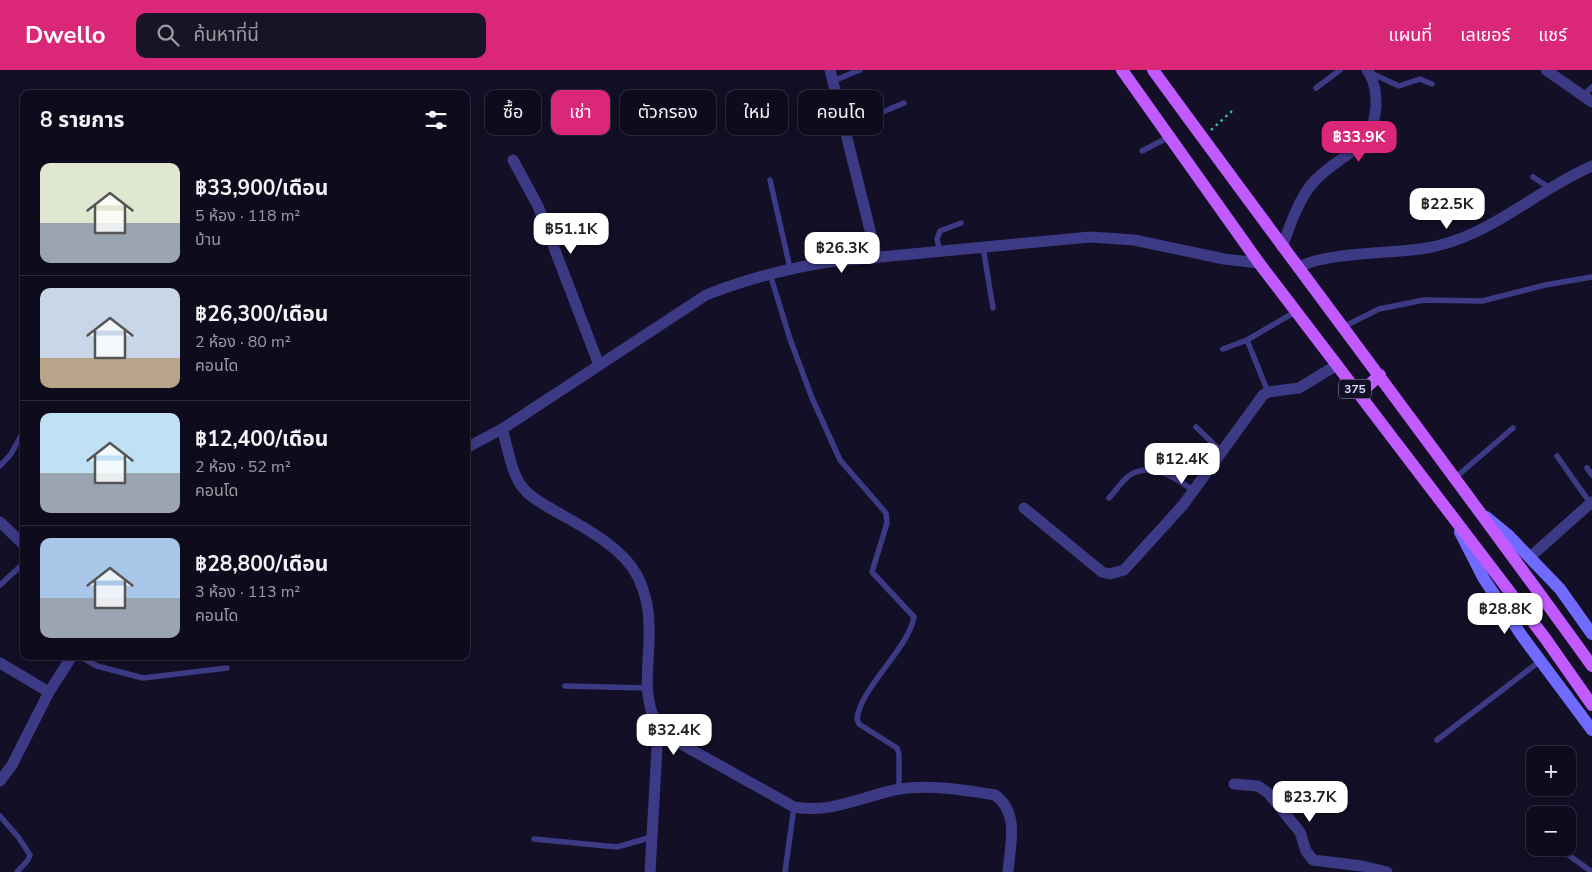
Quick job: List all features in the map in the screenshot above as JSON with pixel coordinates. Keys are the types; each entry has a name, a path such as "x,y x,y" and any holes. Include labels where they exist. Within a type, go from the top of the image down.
{"main road":[{"name":"375","path":"1122,70 1259,263 1545,638 1592,705"},
{"name":"375","path":"1153,70 1282,247 1456,477 1592,666"},
{"path":"1359,394 1380,375"},
{"name":"375","path":"1484,516 1510,536 1560,589 1592,634"},
{"name":"375","path":"1454,518 1484,579 1540,661 1592,730"}],"street":[{"path":"1546,70 1589,95"},
{"path":"1282,247 1301,200 1311,185 1321,174 1358,148 1370,134 1375,117 1376,90 1368,71"},
{"path":"831,75 835,90"},
{"path":"846,135 877,258"},
{"path":"513,160 538,206 599,365"},
{"path":"1298,268 1306,263 1323,259 1423,249 1458,241 1487,228 1550,188 1592,166"},
{"path":"470,446 502,429 706,295 790,268 1090,237 1134,240 1224,259 1259,263"},
{"path":"1024,508 1102,572 1110,574 1124,570 1194,491 1223,454 1256,404 1268,392 1299,388 1337,365"},
{"path":"502,429 523,488 533,497 587,530 615,551 630,565 638,577 646,598 650,625 646,688 656,725 657,748 650,872"},
{"path":"1530,557 1591,503"},
{"path":"0,522 20,540"},
{"path":"0,781 12,765 48,692 69,660"},
{"path":"0,663 48,692"},
{"path":"656,725 680,745 794,808 807,810 835,807 899,789 916,788 995,796 1004,802 1010,811 1012,828 1008,872"},
{"path":"1234,784 1258,786 1268,793 1300,832 1306,851 1313,860 1362,866 1387,872"}],"lane":[{"path":"831,75 860,70"},
{"path":"1316,88 1340,70"},
{"path":"1368,71 1393,85 1399,86 1420,79 1432,84"},
{"path":"883,112 904,103"},
{"path":"1142,151 1169,137"},
{"path":"1532,178 1550,188"},
{"path":"770,180 790,268"},
{"path":"940,251 937,239 940,231 961,223"},
{"path":"983,247 993,308"},
{"path":"770,273 790,339 812,398 840,460 886,513 887,523 872,568 874,577 914,617 906,636 861,705 857,719 859,724 897,748 899,789"},
{"path":"1343,327 1379,309 1424,300 1482,301 1545,285 1592,277"},
{"path":"1223,349 1248,340 1296,312"},
{"path":"1248,340 1268,392"},
{"path":"1196,427 1223,454"},
{"path":"1456,477 1513,428"},
{"path":"0,466 11,454 20,437"},
{"path":"1557,456 1591,503"},
{"path":"1587,468 1592,475"},
{"path":"1109,498 1130,476 1137,472 1162,471 1194,491"},
{"path":"0,585 20,567"},
{"path":"87,660 97,666 143,678 227,668"},
{"path":"1437,740 1540,661"},
{"path":"565,686 646,688"},
{"path":"785,872 794,808"},
{"path":"0,816 19,838 30,855 28,860 16,872"},
{"path":"534,839 617,847 652,836"},
{"path":"1570,856 1592,872"}],"path":[{"path":"1203,138 1232,111"}]}
